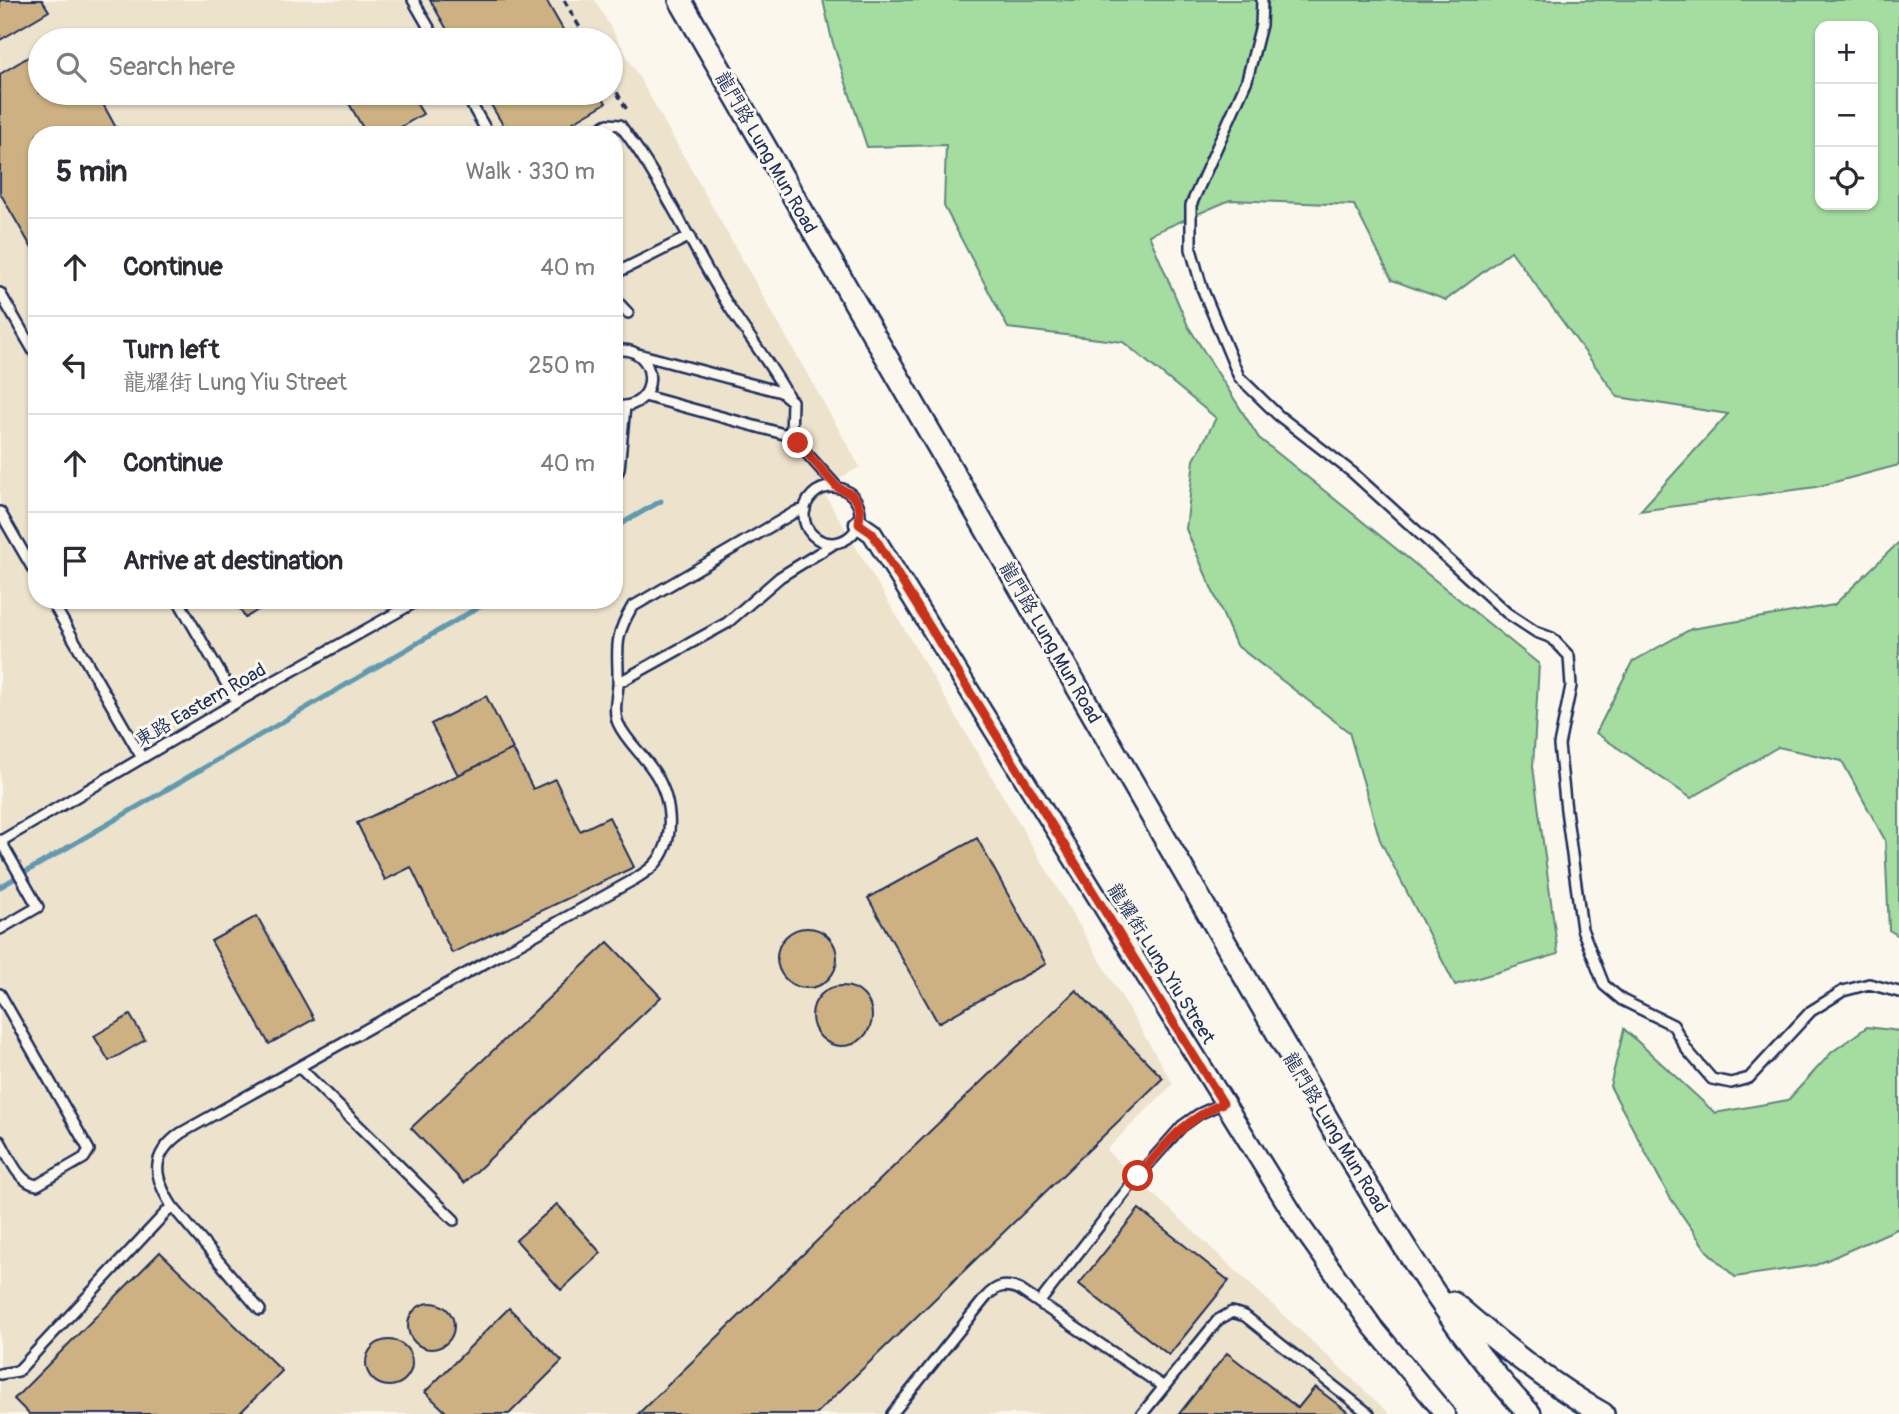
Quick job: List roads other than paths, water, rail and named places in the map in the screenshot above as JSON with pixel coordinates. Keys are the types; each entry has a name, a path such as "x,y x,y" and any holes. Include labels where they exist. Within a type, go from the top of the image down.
{"street":[{"name":"龍門路 Lung Mun Road","path":"680,0 1327,1119 1427,1281 1495,1378 1530,1414"},
{"name":"龍耀街 Lung Yiu Street","path":"859,524 872,533 1300,1225 1372,1326 1445,1414"},
{"name":"龍門路 Lung Mun Road","path":"1427,1281 1508,1351 1603,1414"}],"lane":[{"path":"413,0 429,28"},
{"path":"1262,0 1261,25 1247,80 1191,205 1191,249 1202,288 1239,377 1278,415 1353,473 1507,613 1536,632 1552,638 1569,656 1571,686 1559,745 1582,929 1604,985 1622,1000 1673,1025 1687,1050 1712,1079 1731,1083 1749,1078 1811,1011 1843,991 1869,984 1899,992"},
{"path":"472,105 484,126"},
{"path":"604,126 621,126"},
{"path":"623,129 648,163 729,306 792,401 791,436"},
{"path":"623,270 690,236"},
{"path":"0,293 28,341"},
{"path":"623,308 628,313"},
{"path":"623,350 788,396"},
{"path":"623,428 625,407 645,396 650,378 649,369 638,354"},
{"path":"618,683 727,623 780,578 835,543 852,536 859,524 860,510 857,501 851,494 837,487 791,436 645,396"},
{"path":"835,543 825,542 810,533 806,525 805,510 809,498 816,492 837,487"},
{"path":"260,1310 164,1193 158,1176 158,1160 169,1141 635,879 653,865 664,850 669,812 663,789 652,768 616,719 616,651 621,625 632,607 797,511 805,510"},
{"path":"0,512 28,560"},
{"path":"56,609 142,758"},
{"path":"183,609 237,702"},
{"name":"東路 Eastern Road","path":"0,929 38,907 0,841 237,702 403,609"},
{"path":"0,994 88,1144 89,1150 84,1158 37,1185 32,1185 23,1180 0,1141"},
{"path":"299,1067 454,1220"},
{"path":"1039,1303 1138,1176 1182,1126 1199,1114 1223,1103"},
{"path":"0,1374 18,1371 172,1206"},
{"path":"892,1414 994,1289 1002,1286 1011,1286 1039,1303 1164,1387"},
{"path":"1142,1414 1218,1320 1232,1312 1245,1316 1369,1414"}],"waterway":[{"path":"623,523 661,501"},
{"path":"0,887 476,609"}]}
